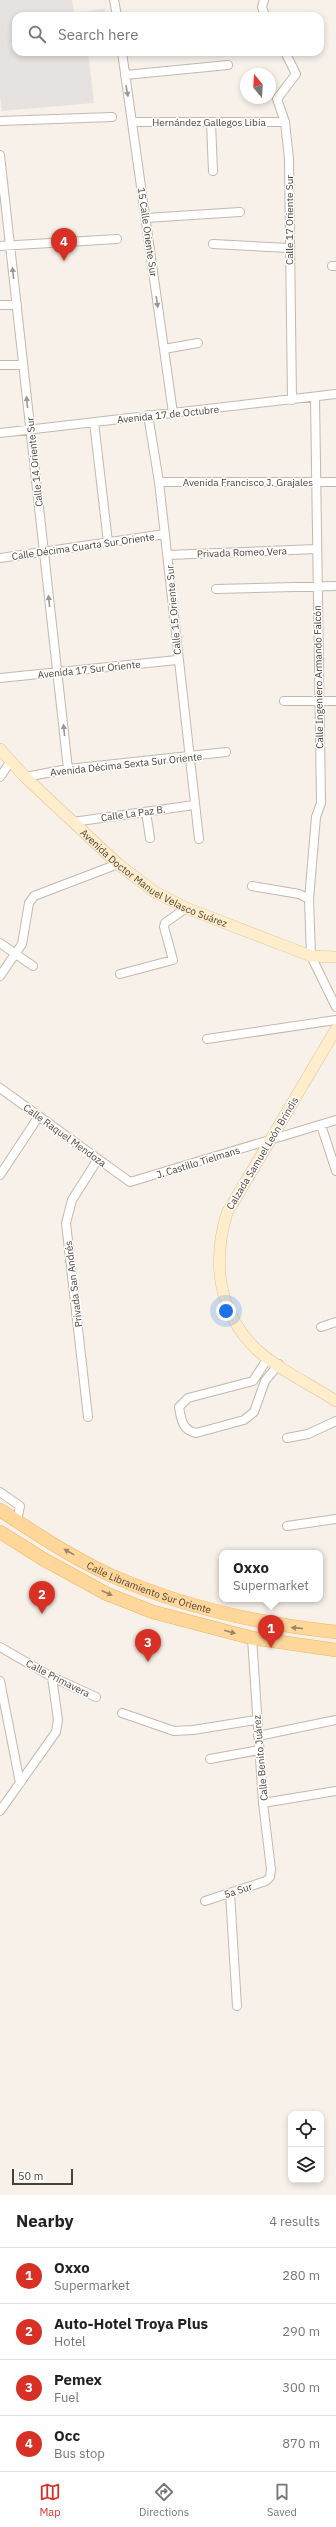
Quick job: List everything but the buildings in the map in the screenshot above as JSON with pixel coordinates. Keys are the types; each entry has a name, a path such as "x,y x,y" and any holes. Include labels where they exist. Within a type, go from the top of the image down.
{"main road":[{"name":"Calle Libramiento Sur Oriente","path":"0,1510 109,1574 147,1590 192,1604 286,1627 336,1632"},
{"name":"Calle Libramiento Sur Oriente","path":"0,1532 43,1559 107,1594 153,1612 252,1638 336,1650"}],"street":[{"path":"114,0 116,12"},
{"path":"264,0 262,8 264,12"},
{"name":"15 Calle Oriente Sur","path":"122,56 173,413"},
{"name":"Calle 17 Oriente Sur","path":"287,56 296,74 277,99 285,122 289,159 292,400"},
{"path":"125,76 228,65"},
{"path":"0,121 112,117"},
{"name":"Hernández Gallegos Libia","path":"133,122 285,122"},
{"path":"211,123 213,171"},
{"name":"Calle 14 Oriente Sur","path":"0,156 68,769"},
{"path":"146,218 240,212"},
{"path":"0,246 117,239"},
{"path":"213,244 289,248"},
{"path":"0,305 17,305"},
{"path":"164,349 198,343"},
{"path":"0,365 23,365"},
{"name":"Avenida 17 de Octubre","path":"0,433 336,394"},
{"name":"Calle Ingeniero Armando Falcón","path":"312,956 309,899 316,818 321,803 318,702 315,397"},
{"name":"Calle 15 Oriente Sur","path":"148,415 159,482 168,555 177,660 199,840"},
{"path":"94,422 108,542"},
{"name":"Avenida Francisco J. Grajales","path":"159,482 336,482"},
{"name":"Calle Décima Cuarta Sur Oriente","path":"0,558 165,534"},
{"name":"Privada Romeo Vera","path":"168,555 317,549"},
{"path":"216,589 336,586"},
{"name":"Avenida 17 Sur Oriente","path":"0,678 177,660"},
{"path":"284,701 336,701"},
{"name":"Avenida Doctor Manuel Velasco Suárez","path":"0,749 25,777 118,864 155,892 186,908 312,956 336,958"},
{"name":"Avenida Décima Sexta Sur Oriente","path":"25,777 68,769 189,758 226,752"},
{"path":"0,777 11,761"},
{"name":"Calle La Paz B.","path":"73,822 194,805"},
{"path":"146,812 150,838"},
{"path":"0,976 17,954 22,944 29,903 34,896 118,864"},
{"path":"252,886 299,894 309,899"},
{"path":"120,974 173,960 164,927 165,923 186,908"},
{"path":"0,943 33,966"},
{"path":"312,956 336,1007"},
{"path":"207,1039 336,1020"},
{"name":"Calzada Samuel León Brindis","path":"336,1029 227,1213 221,1233 218,1271 222,1293 233,1319 244,1335 268,1358 336,1401"},
{"name":"Calle Raquel Mendoza","path":"0,1088 130,1182"},
{"path":"0,1175 39,1116"},
{"name":"J. Castillo Tielmans","path":"130,1182 336,1120"},
{"path":"321,1125 336,1171"},
{"name":"Privada San Andrés","path":"88,1417 66,1223 72,1200 98,1159"},
{"path":"321,1327 336,1322"},
{"path":"268,1358 253,1381 188,1398 179,1407 182,1424 189,1432 196,1433 244,1420 254,1412 265,1380 279,1364"},
{"path":"287,1438 316,1432 336,1421"},
{"path":"0,1492 20,1506 17,1521"},
{"path":"287,1526 336,1519"},
{"name":"Calle Benito Juárez","path":"252,1638 256,1720 263,1802 271,1869 270,1877"},
{"name":"Calle Primavera","path":"0,1647 52,1677 96,1697"},
{"path":"0,1811 56,1732 58,1720 52,1677"},
{"path":"0,1681 4,1719 20,1783"},
{"path":"122,1713 174,1731 193,1730 256,1720"},
{"path":"258,1736 336,1720"},
{"path":"210,1759 259,1750"},
{"path":"263,1802 336,1791"},
{"name":"5a Sur","path":"205,1901 266,1881 270,1877"},
{"path":"230,1893 236,2006"}],"shaded area":[{"path":"0,0 72,0 74,12 12,12 12,56 88,56 94,103 2,111 0,96"},
{"path":"105,9 105,12 82,12"}],"place":[{"name":"Occ","path":"64,261"},
{"name":"Auto-Hotel Troya Plus","path":"42,1614"},
{"name":"Oxxo","path":"271,1648"},
{"name":"Pemex","path":"148,1662"}]}
